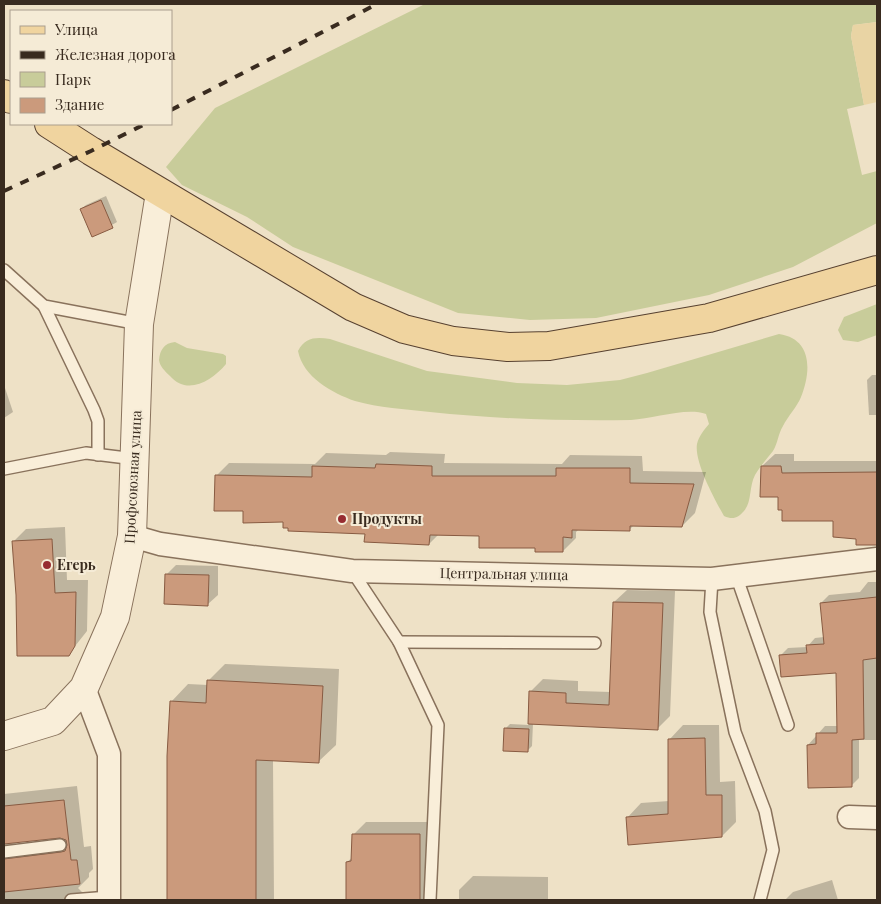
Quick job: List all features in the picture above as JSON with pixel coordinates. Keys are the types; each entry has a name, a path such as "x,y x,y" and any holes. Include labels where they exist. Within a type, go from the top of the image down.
{"main road":[{"path":"51,125 160,193 353,307 404,329 453,341 508,347 549,346 710,318 877,270"}],"street":[{"name":"Профсоюзная улица","path":"4,736 53,721 84,688 115,617 132,536 139,324 160,193"},
{"name":"Центральная улица","path":"132,536 160,544 352,571 712,579 737,578 877,560"},
{"path":"84,688 109,754 109,899"},
{"path":"849,817 877,818"}],"lane":[{"path":"4,270 44,306 98,421 98,455"},
{"path":"44,306 139,324"},
{"path":"4,469 86,453 135,459"},
{"path":"352,571 399,642 438,726 430,900"},
{"path":"737,578 788,725"},
{"path":"712,579 710,612 735,732 765,811 773,850 760,900"},
{"path":"399,642 595,642"},
{"path":"4,852 60,845"},
{"path":"71,900 109,899"}],"green space":[{"path":"425,4 877,4 877,22 853,25 851,36 864,105 847,109 862,175 877,171 877,223 793,267 709,295 596,318 530,320 458,313 293,247 247,217 182,185 166,167 215,108"},
{"path":"877,304 877,335 858,342 843,340 838,330 844,317"},
{"path":"779,334 790,337 798,342 804,350 807,377 799,401 781,429 773,451 755,475 747,507 735,518 724,516 706,481 699,461 697,444 700,436 709,424 706,414 689,412 631,420 555,420 505,418 383,407 355,401 328,389 306,369 298,351 304,343 311,339 330,339 427,371 517,383 567,385 620,380"},
{"path":"175,342 187,348 223,354 226,356 226,364 214,376 199,384 184,385 177,382 163,369 159,360 163,348"}],"sand":[{"path":"877,22 877,102 864,105 851,36 853,25"}],"building":[{"path":"101,200 113,228 92,237 80,209"},
{"path":"376,464 432,466 432,476 556,476 556,468 630,468 630,483 694,484 682,527 630,526 630,531 572,530 572,538 563,537 563,552 535,552 535,548 479,548 479,536 430,535 429,545 364,542 365,534 288,531 288,528 283,528 283,522 243,523 243,511 214,511 215,475 312,477 312,466 375,468"},
{"path":"761,466 781,466 782,473 877,472 877,545 856,545 856,539 833,537 833,521 782,521 782,510 778,510 778,497 760,497"},
{"path":"52,539 55,593 76,592 75,646 69,656 17,656 16,595 12,541"},
{"path":"165,574 209,575 208,606 164,604"},
{"path":"877,597 877,658 863,660 864,739 852,740 852,787 808,788 807,745 816,744 816,733 837,733 836,673 781,677 779,655 807,653 806,645 824,644 820,603"},
{"path":"613,602 663,603 658,730 528,724 529,691 566,693 566,703 609,705"},
{"path":"207,680 323,686 319,763 256,760 256,900 167,900 167,756 170,701 206,703"},
{"path":"504,728 529,729 528,752 503,751"},
{"path":"705,738 706,795 722,795 722,837 628,845 626,817 668,814 668,739"},
{"path":"64,800 71,860 77,860 80,884 4,892 4,859 61,852 65,851 67,845 66,840 60,838 4,844 4,806"},
{"path":"352,834 420,834 420,900 346,900 346,862 351,861"}],"railway":[{"path":"172,109 377,4"},
{"path":"4,191 143,125"}],"place":[{"name":"Продукты","path":"342,519"},
{"name":"Егерь","path":"47,565"}]}
